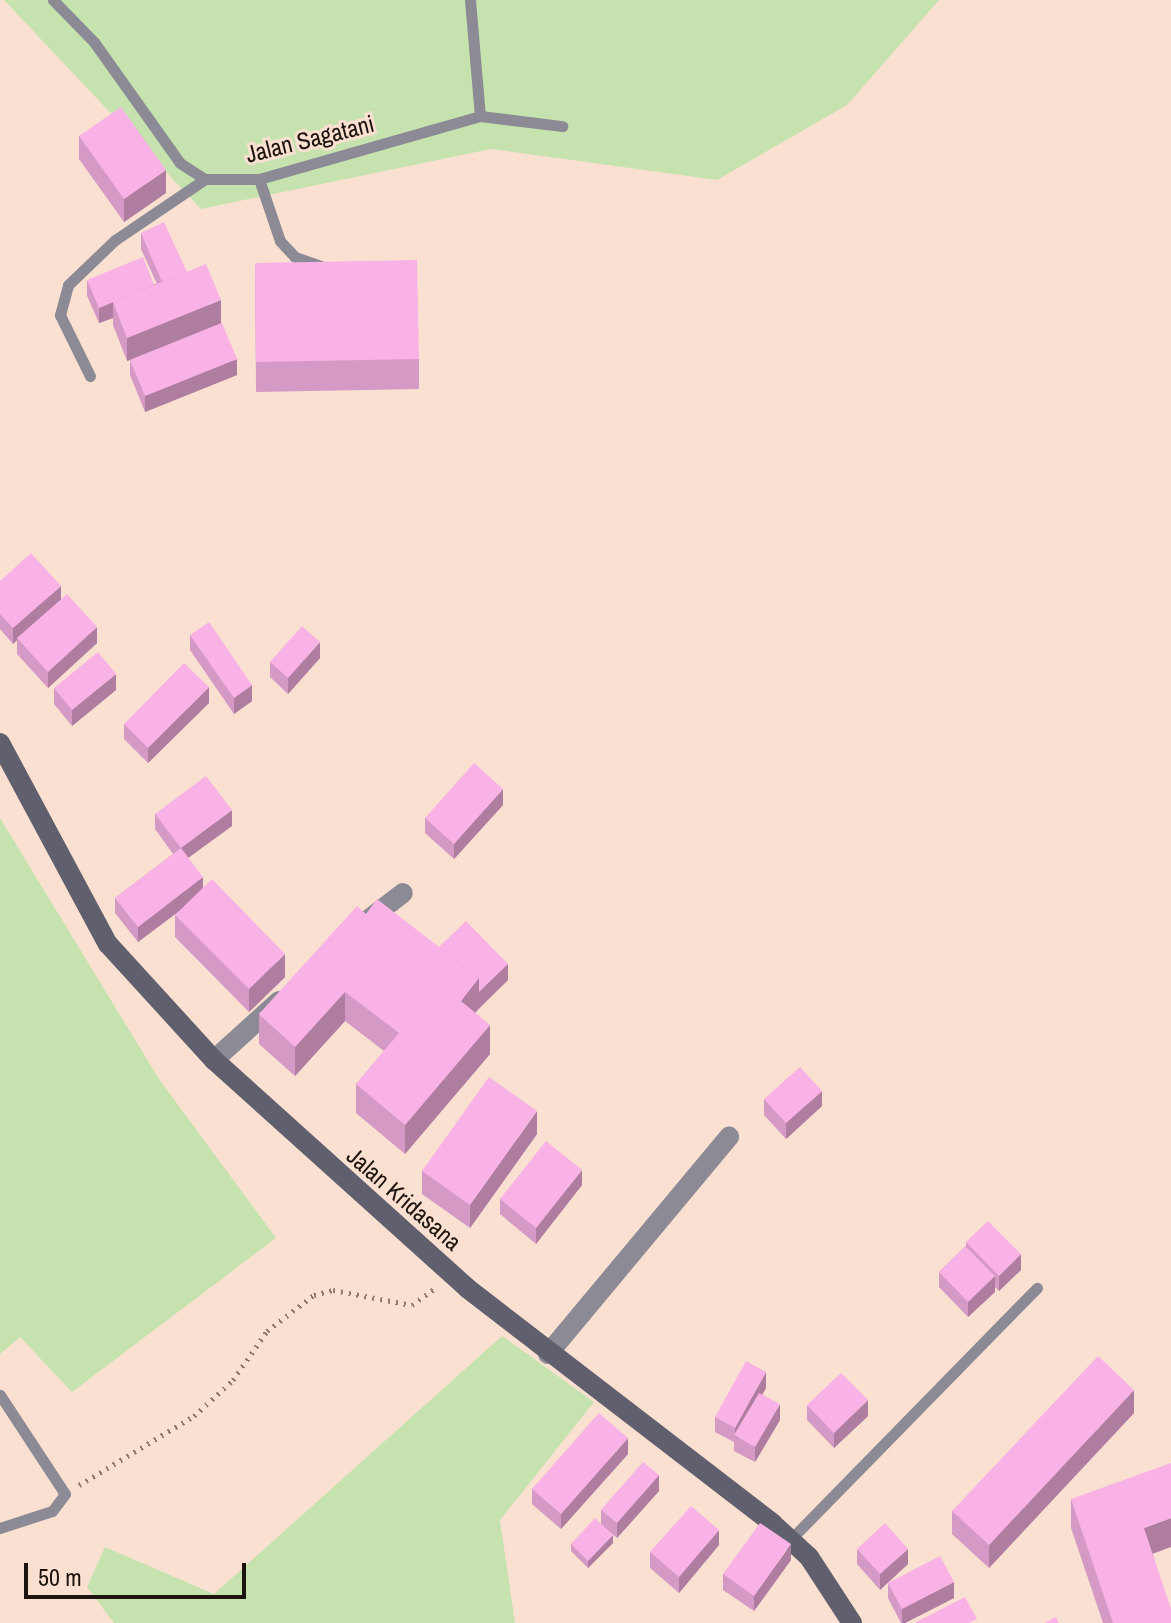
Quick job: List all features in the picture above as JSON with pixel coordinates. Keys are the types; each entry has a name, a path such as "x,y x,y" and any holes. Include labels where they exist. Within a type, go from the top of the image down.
{"street":[{"name":"Jalan Kridasana","path":"0,743 108,944 214,1060 450,1273 548,1354 790,1540 832,1586 852,1623"},
{"path":"345,940 403,893"},
{"path":"214,1060 293,988"},
{"path":"548,1354 729,1137"}],"lane":[{"path":"53,0 94,42 180,163 205,179 115,240 68,285 60,315 90,376"},
{"path":"470,0 480,116"},
{"name":"Jalan Sagatani","path":"205,179 259,179 480,116 562,126"},
{"path":"259,179 280,241 295,257 340,266"},
{"path":"790,1540 1037,1288"},
{"path":"0,1395 65,1494 52,1511 0,1528"}],"path":[{"path":"65,1494 194,1416 233,1380 267,1331 314,1295 333,1290 412,1305 450,1273"}],"green space":[{"path":"4,0 939,0 847,105 717,180 491,149 201,209"},
{"path":"0,818 159,1079 276,1238 72,1392 20,1337 0,1354"},
{"path":"502,1336 594,1402 500,1520 515,1623 114,1623 87,1587 105,1547 214,1594"}],"building":[{"path":"121,107 166,170 124,199 79,136"},
{"path":"164,222 187,272 162,282 141,233"},
{"path":"143,257 154,285 99,308 87,280"},
{"path":"417,260 419,359 256,362 255,263"},
{"path":"206,264 221,300 127,338 113,302"},
{"path":"222,323 237,359 145,396 130,360"},
{"path":"31,553 61,586 13,628 0,614 0,581"},
{"path":"67,594 97,627 48,672 17,638"},
{"path":"209,622 252,685 234,698 190,635"},
{"path":"302,626 320,642 288,678 270,662"},
{"path":"98,652 116,674 72,710 54,688"},
{"path":"184,663 209,687 148,748 124,724"},
{"path":"474,763 503,789 454,844 425,818"},
{"path":"206,776 232,810 181,848 155,814"},
{"path":"181,848 203,877 138,927 115,898"},
{"path":"212,879 285,954 249,989 175,915"},
{"path":"377,899 479,978 461,1001 490,1025 405,1125 356,1084 399,1033 345,992 295,1047 259,1014 357,906 366,914"},
{"path":"466,921 508,964 479,992 479,978 439,947"},
{"path":"800,1067 822,1091 786,1123 764,1099"},
{"path":"489,1077 537,1111 470,1205 422,1171"},
{"path":"546,1141 582,1170 536,1228 500,1199"},
{"path":"988,1221 1021,1254 999,1276 966,1242"},
{"path":"965,1246 995,1276 968,1302 939,1272"},
{"path":"1098,1356 1134,1390 989,1545 952,1511"},
{"path":"746,1361 766,1372 735,1428 715,1417"},
{"path":"841,1373 868,1400 834,1433 807,1405"},
{"path":"759,1393 780,1404 755,1447 734,1435"},
{"path":"599,1413 628,1438 561,1514 532,1489"},
{"path":"643,1462 659,1475 617,1523 601,1510"},
{"path":"1171,1463 1171,1518 1144,1528 1171,1609 1171,1623 1113,1623 1071,1499"},
{"path":"691,1506 719,1530 679,1577 650,1552"},
{"path":"595,1518 613,1535 588,1561 571,1544"},
{"path":"760,1523 791,1544 754,1596 723,1574"},
{"path":"885,1523 908,1549 880,1574 857,1549"},
{"path":"940,1556 954,1582 902,1609 888,1583"},
{"path":"965,1597 977,1619 969,1623 914,1623"},
{"path":"1056,1617 1059,1623 1044,1623"}]}
